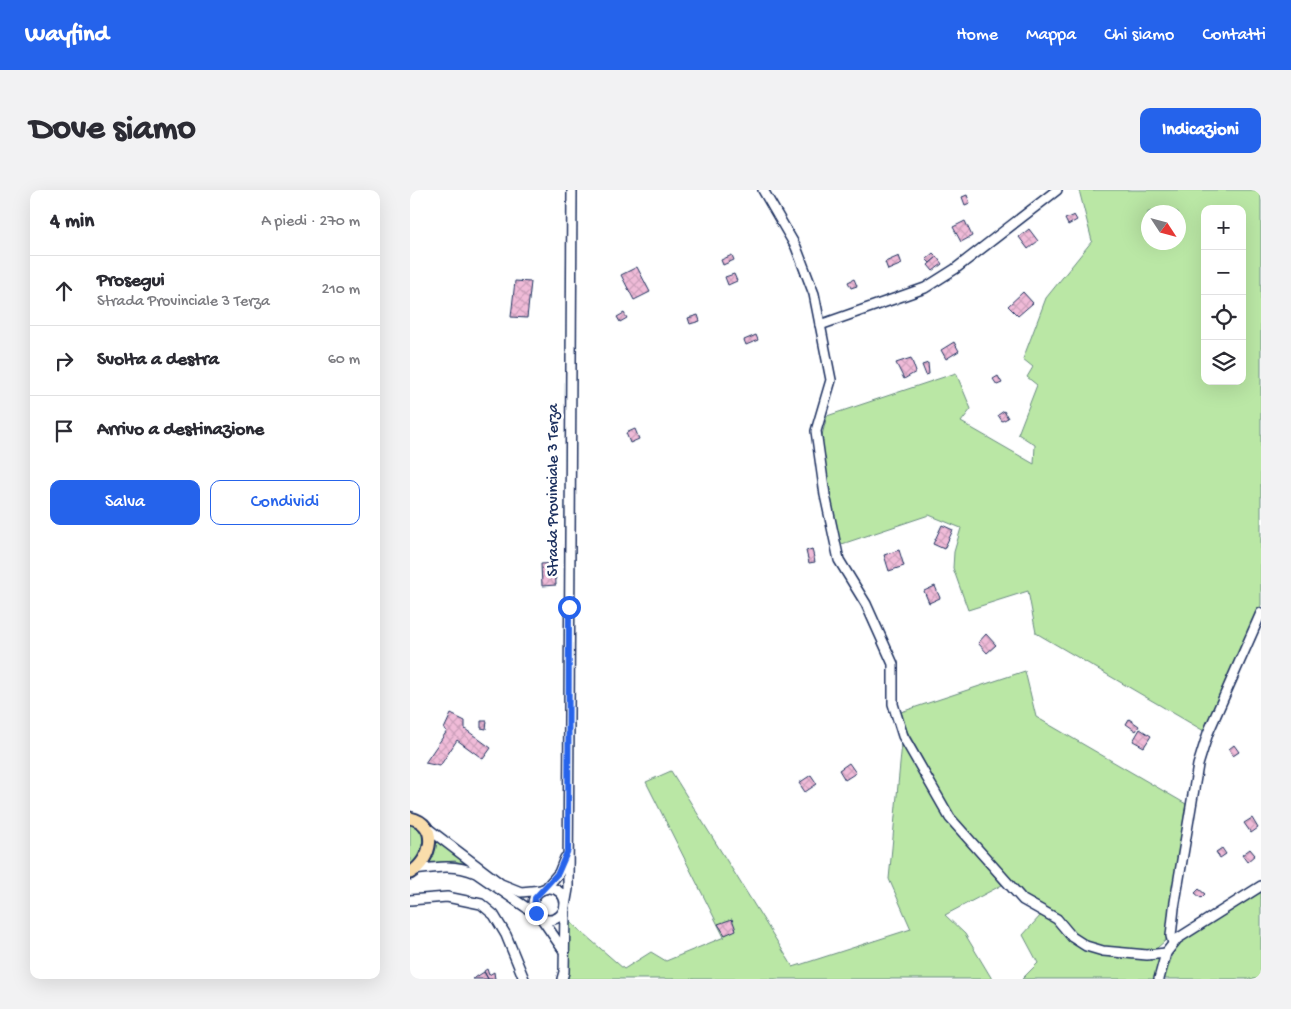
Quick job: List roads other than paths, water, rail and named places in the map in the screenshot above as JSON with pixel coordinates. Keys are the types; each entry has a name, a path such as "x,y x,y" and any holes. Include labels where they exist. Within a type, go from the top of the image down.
{"main road":[{"path":"413,872 425,860 429,851 430,840 414,818"}],"street":[{"name":"Strada Provinciale 3 Terza","path":"562,979 564,972 565,907 568,889 572,190"},
{"path":"763,190 803,263 814,294 831,380 816,431 824,495 839,560 866,604 890,655 894,675 893,704 903,736 950,818 1023,900 1057,919 1072,937 1086,946 1103,951 1147,955 1166,953"},
{"path":"820,325 925,288 955,269 1057,190"},
{"path":"1173,943 1170,936 1186,823 1198,765 1208,733 1261,613"},
{"path":"413,872 441,866 464,868 476,873 541,918 554,920 565,907 562,894 551,888 521,892 501,884 414,818"},
{"path":"564,952 552,931 534,909 534,903 558,873 568,850"},
{"path":"1159,979 1166,953 1173,943 1261,886"},
{"path":"410,900 447,897 481,904 494,915 506,934 524,979"}]}
